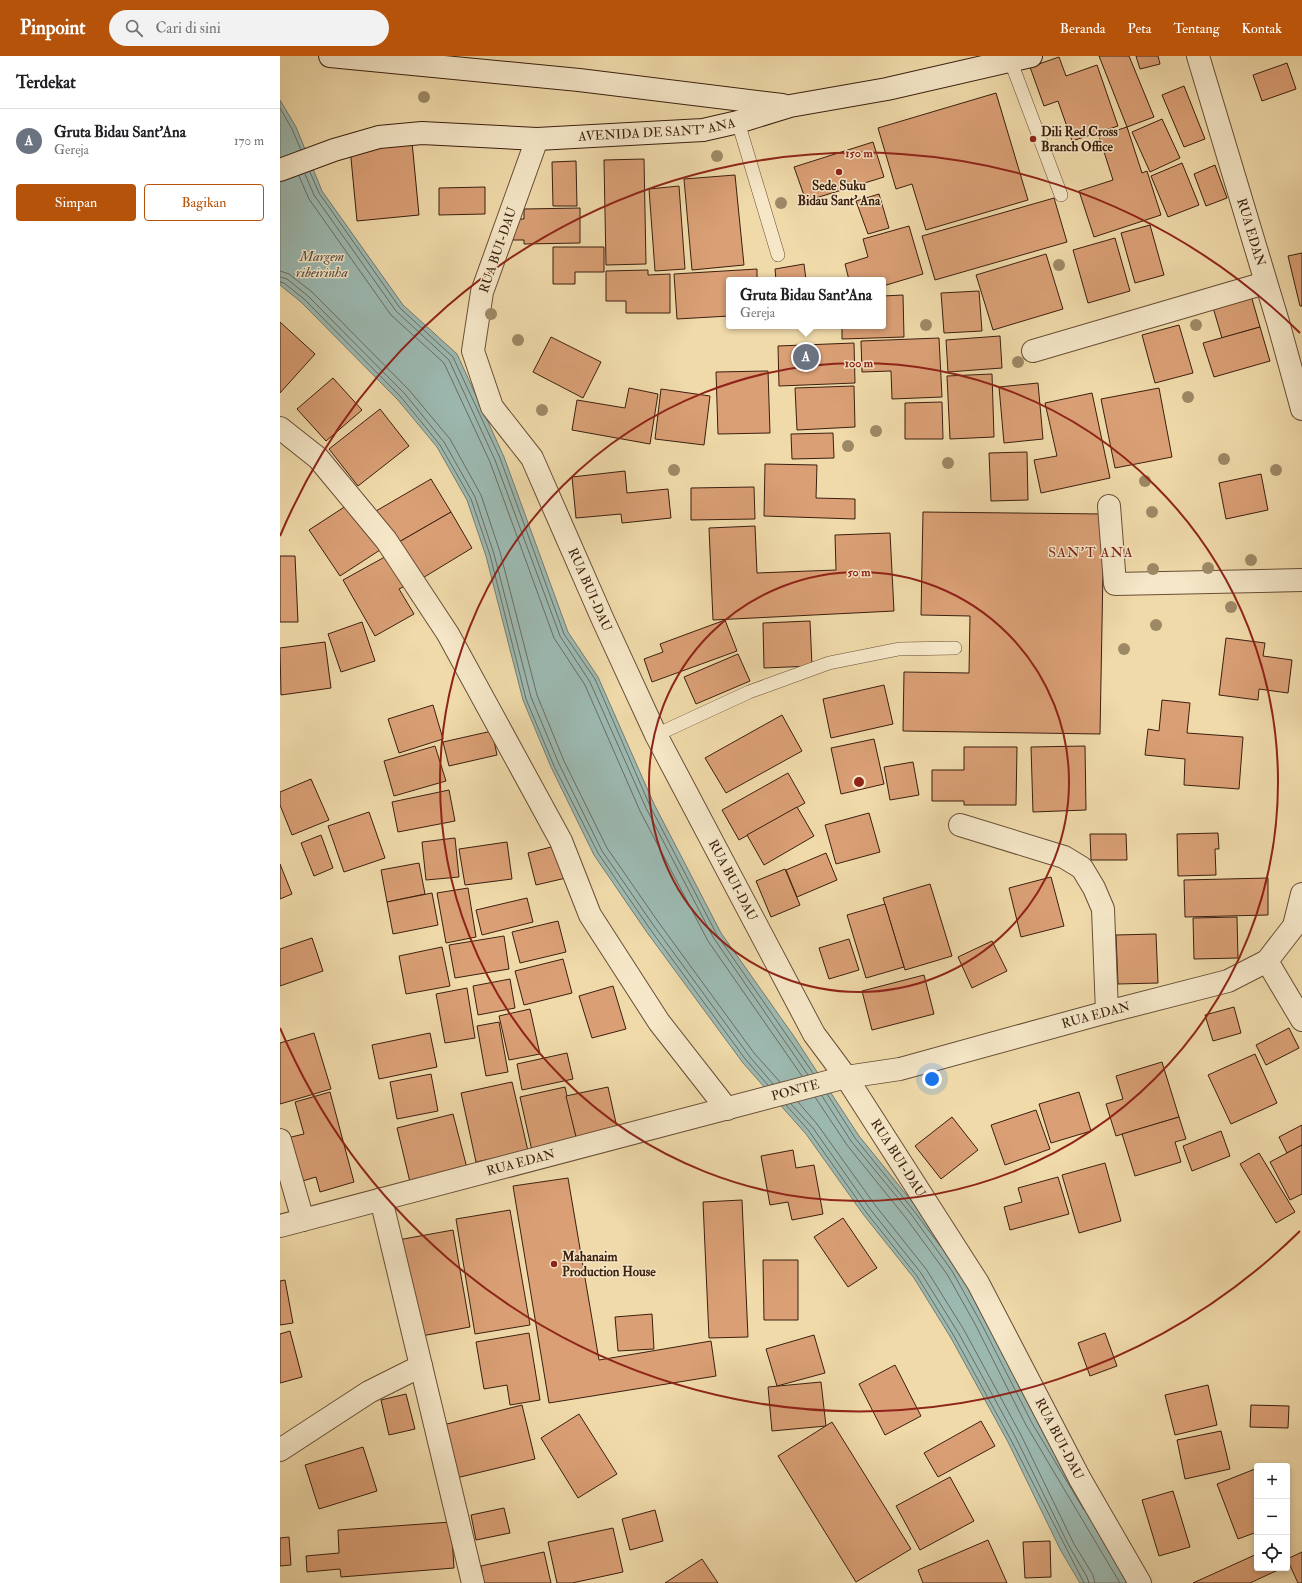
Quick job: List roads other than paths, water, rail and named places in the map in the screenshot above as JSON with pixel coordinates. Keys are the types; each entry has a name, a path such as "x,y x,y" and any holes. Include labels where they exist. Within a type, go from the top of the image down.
{"street":[{"path":"330,56 579,80 790,106"},
{"name":"RUA EDAN","path":"1198,56 1265,283 1278,322 1302,409"},
{"name":"AVENIDA DE SANT' ANA","path":"280,170 334,150 379,137 422,134 537,140 703,130 738,122 790,106 887,89 1021,59"},
{"name":"RUA BUI-DAU","path":"537,140 482,292 473,351 492,407 532,458 603,620 656,735 838,1080 978,1283 1080,1479 1140,1583"},
{"path":"1033,351 1265,283"},
{"path":"280,428 318,458 386,540 448,634 561,841 590,915 659,1022 727,1109"},
{"path":"1109,506 1115,584 1302,580"},
{"path":"960,825 1064,857 1082,868 1094,888 1103,909 1107,1012"},
{"name":"RUA EDAN","path":"838,1080 900,1069 1107,1012 1228,982 1267,961 1294,926 1302,894"},
{"path":"1267,961 1302,1020"},
{"name":"PONTE","path":"762,1100 838,1080"},
{"name":"RUA EDAN","path":"280,1226 762,1100"},
{"path":"280,1140 303,1220"},
{"path":"381,1199 473,1583"},
{"path":"280,1450 369,1392 421,1366"}],"lane":[{"path":"1021,59 1061,195"},
{"path":"738,122 778,255"},
{"path":"656,735 749,692 829,663 899,649 955,648"}],"water":[{"name":"Margem ribeirinha","path":"280,100 296,127 322,191 403,305 457,354 504,457 568,632 598,677 654,804 721,933 793,1035 859,1136 918,1209 959,1266 1137,1583 1080,1583 1061,1551 1008,1442 951,1338 914,1278 863,1214 806,1134 743,1063 646,931 594,855 551,767 523,700 486,556 467,500 437,447 398,400 301,302 280,285"}],"place":[{"name":"Dili Red Cross Branch Office","path":"1033,139"},
{"name":"Sede Suku Bidau Sant' Ana","path":"839,172"},
{"name":"Gruta Bidau Sant'Ana","path":"806,357"},
{"name":"Mahanaim Production House","path":"554,1264"}],"district":[{"name":"SAN'T ANA","path":"1091,552"}]}
